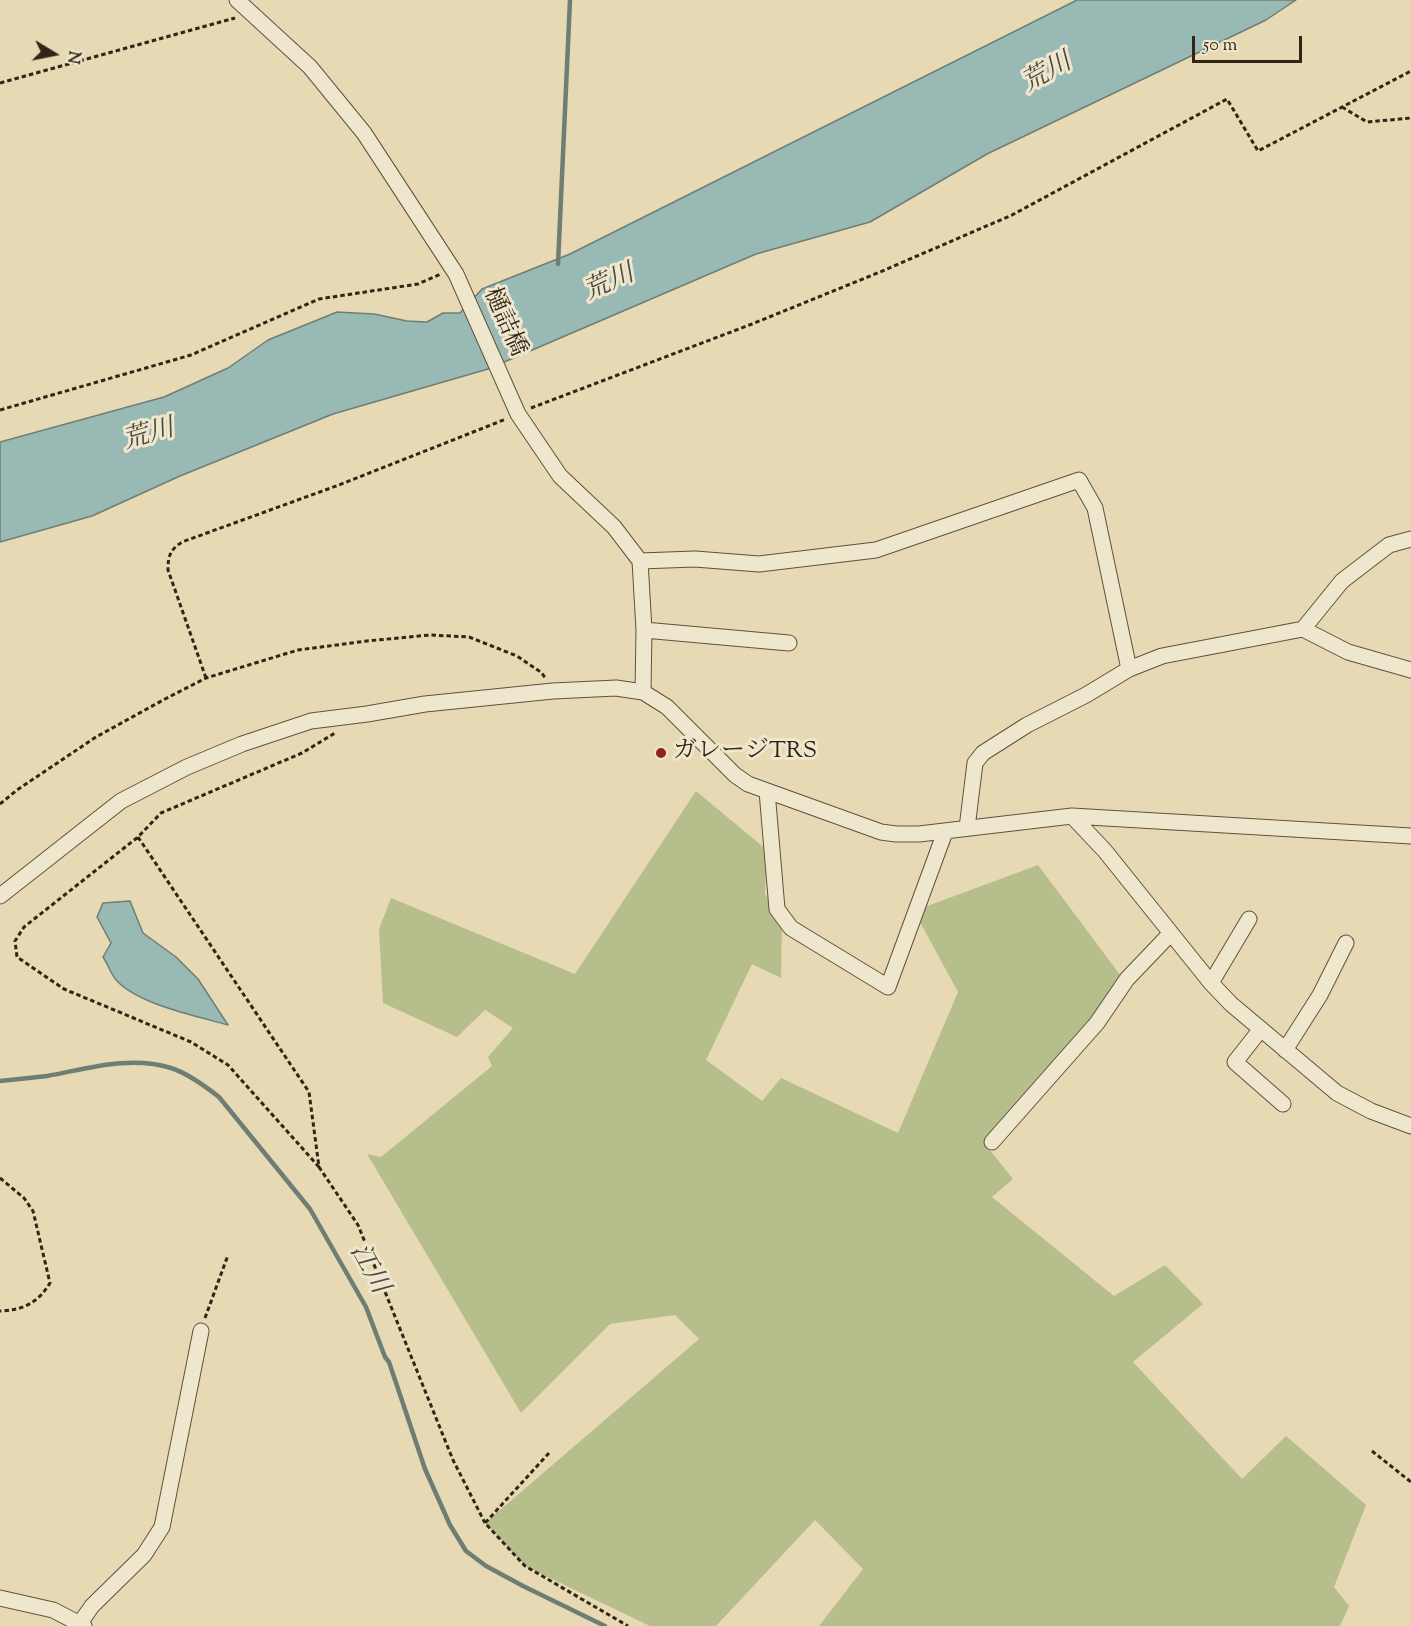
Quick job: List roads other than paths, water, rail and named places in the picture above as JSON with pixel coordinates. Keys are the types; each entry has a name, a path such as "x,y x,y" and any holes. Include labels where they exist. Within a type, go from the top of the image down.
{"street":[{"name":"樋詰橋","path":"237,0 310,67 364,133 455,271 518,414 560,476 614,527 640,561"},
{"path":"643,692 644,630 640,561 695,559 759,564 876,550 1079,480 1095,508 1129,669"},
{"path":"968,828 975,763 983,753 1027,725 1086,695 1129,669 1162,656 1303,628 1342,581 1389,545 1411,539"},
{"path":"1303,628 1348,652 1411,670"},
{"path":"644,630 789,643"},
{"path":"0,896 121,801 187,767 242,744 310,721 425,704 553,691 616,688 643,692 667,707 735,775 748,784 880,832 919,834 945,832 1072,816 1411,836"},
{"path":"767,791 777,909 791,928 888,987 945,832"},
{"path":"1072,816 1105,851 1211,983 1231,1004 1337,1093 1371,1111 1411,1126"},
{"path":"1211,983 1249,919"},
{"path":"992,1142 1097,1023 1127,979 1171,933"},
{"path":"1285,1050 1320,995 1346,943"},
{"path":"1261,1029 1235,1062 1283,1104"},
{"path":"0,1598 53,1610 80,1625 92,1606 144,1555 162,1527 201,1331"}],"water":[{"name":"荒川","path":"1077,0 1296,0 1266,20 987,154 870,222 756,254 488,369 333,414 180,476 92,516 0,542 0,442 164,397 228,368 268,340 337,312 374,314 407,321 427,322 443,313 460,313 482,289 570,254"},
{"path":"130,901 143,933 176,957 198,979 228,1025 154,1003 127,989 115,979 103,957 111,943 97,917 103,903"}],"waterway":[{"path":"558,264 570,0"},
{"name":"江川","path":"0,1081 47,1076 108,1064 156,1064 177,1070 196,1080 219,1097 310,1209 366,1307 389,1362 425,1469 450,1525 466,1551 486,1566 523,1586 605,1626"}],"place":[{"name":"ガレージTRS","path":"661,753"}]}
